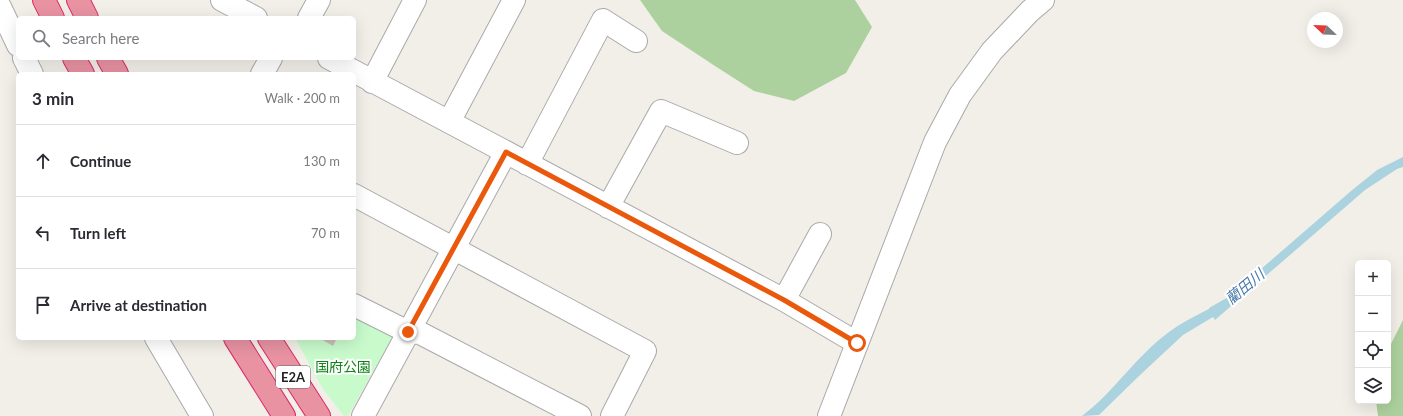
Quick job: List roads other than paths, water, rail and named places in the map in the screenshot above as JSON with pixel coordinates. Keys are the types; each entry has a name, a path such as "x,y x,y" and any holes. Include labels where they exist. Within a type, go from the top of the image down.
{"highway":[{"path":"44,0 52,16"},
{"path":"78,0 86,16"},
{"path":"75,60 82,72"},
{"path":"109,60 116,72"},
{"name":"E2A","path":"236,340 284,416"},
{"name":"E2A","path":"270,340 319,416"}],"street":[{"path":"222,0 252,16"},
{"path":"310,16 319,0"},
{"path":"415,0 362,82 449,122 506,152 784,300 857,343"},
{"path":"449,122 514,0"},
{"path":"830,416 935,142 960,95 992,51 1030,11 1043,0"},
{"path":"0,7 16,41"},
{"path":"527,164 603,20 636,41"},
{"path":"25,60 31,72"},
{"path":"263,72 270,60"},
{"path":"332,60 348,72"},
{"path":"608,206 661,111 737,143"},
{"path":"363,416 506,152"},
{"path":"356,196 645,351 612,416"},
{"path":"784,300 820,234"},
{"path":"356,306 408,332 420,333 580,416"},
{"path":"157,340 202,416"}],"water":[{"name":"藺田川","path":"1403,157 1403,167 1397,169 1365,190 1215,320 1213,317 1183,335 1099,415 1082,416 1104,396 1146,352 1169,332 1230,296 1377,170"}],"park label":[{"name":"国府公園","path":"343,367"}]}
